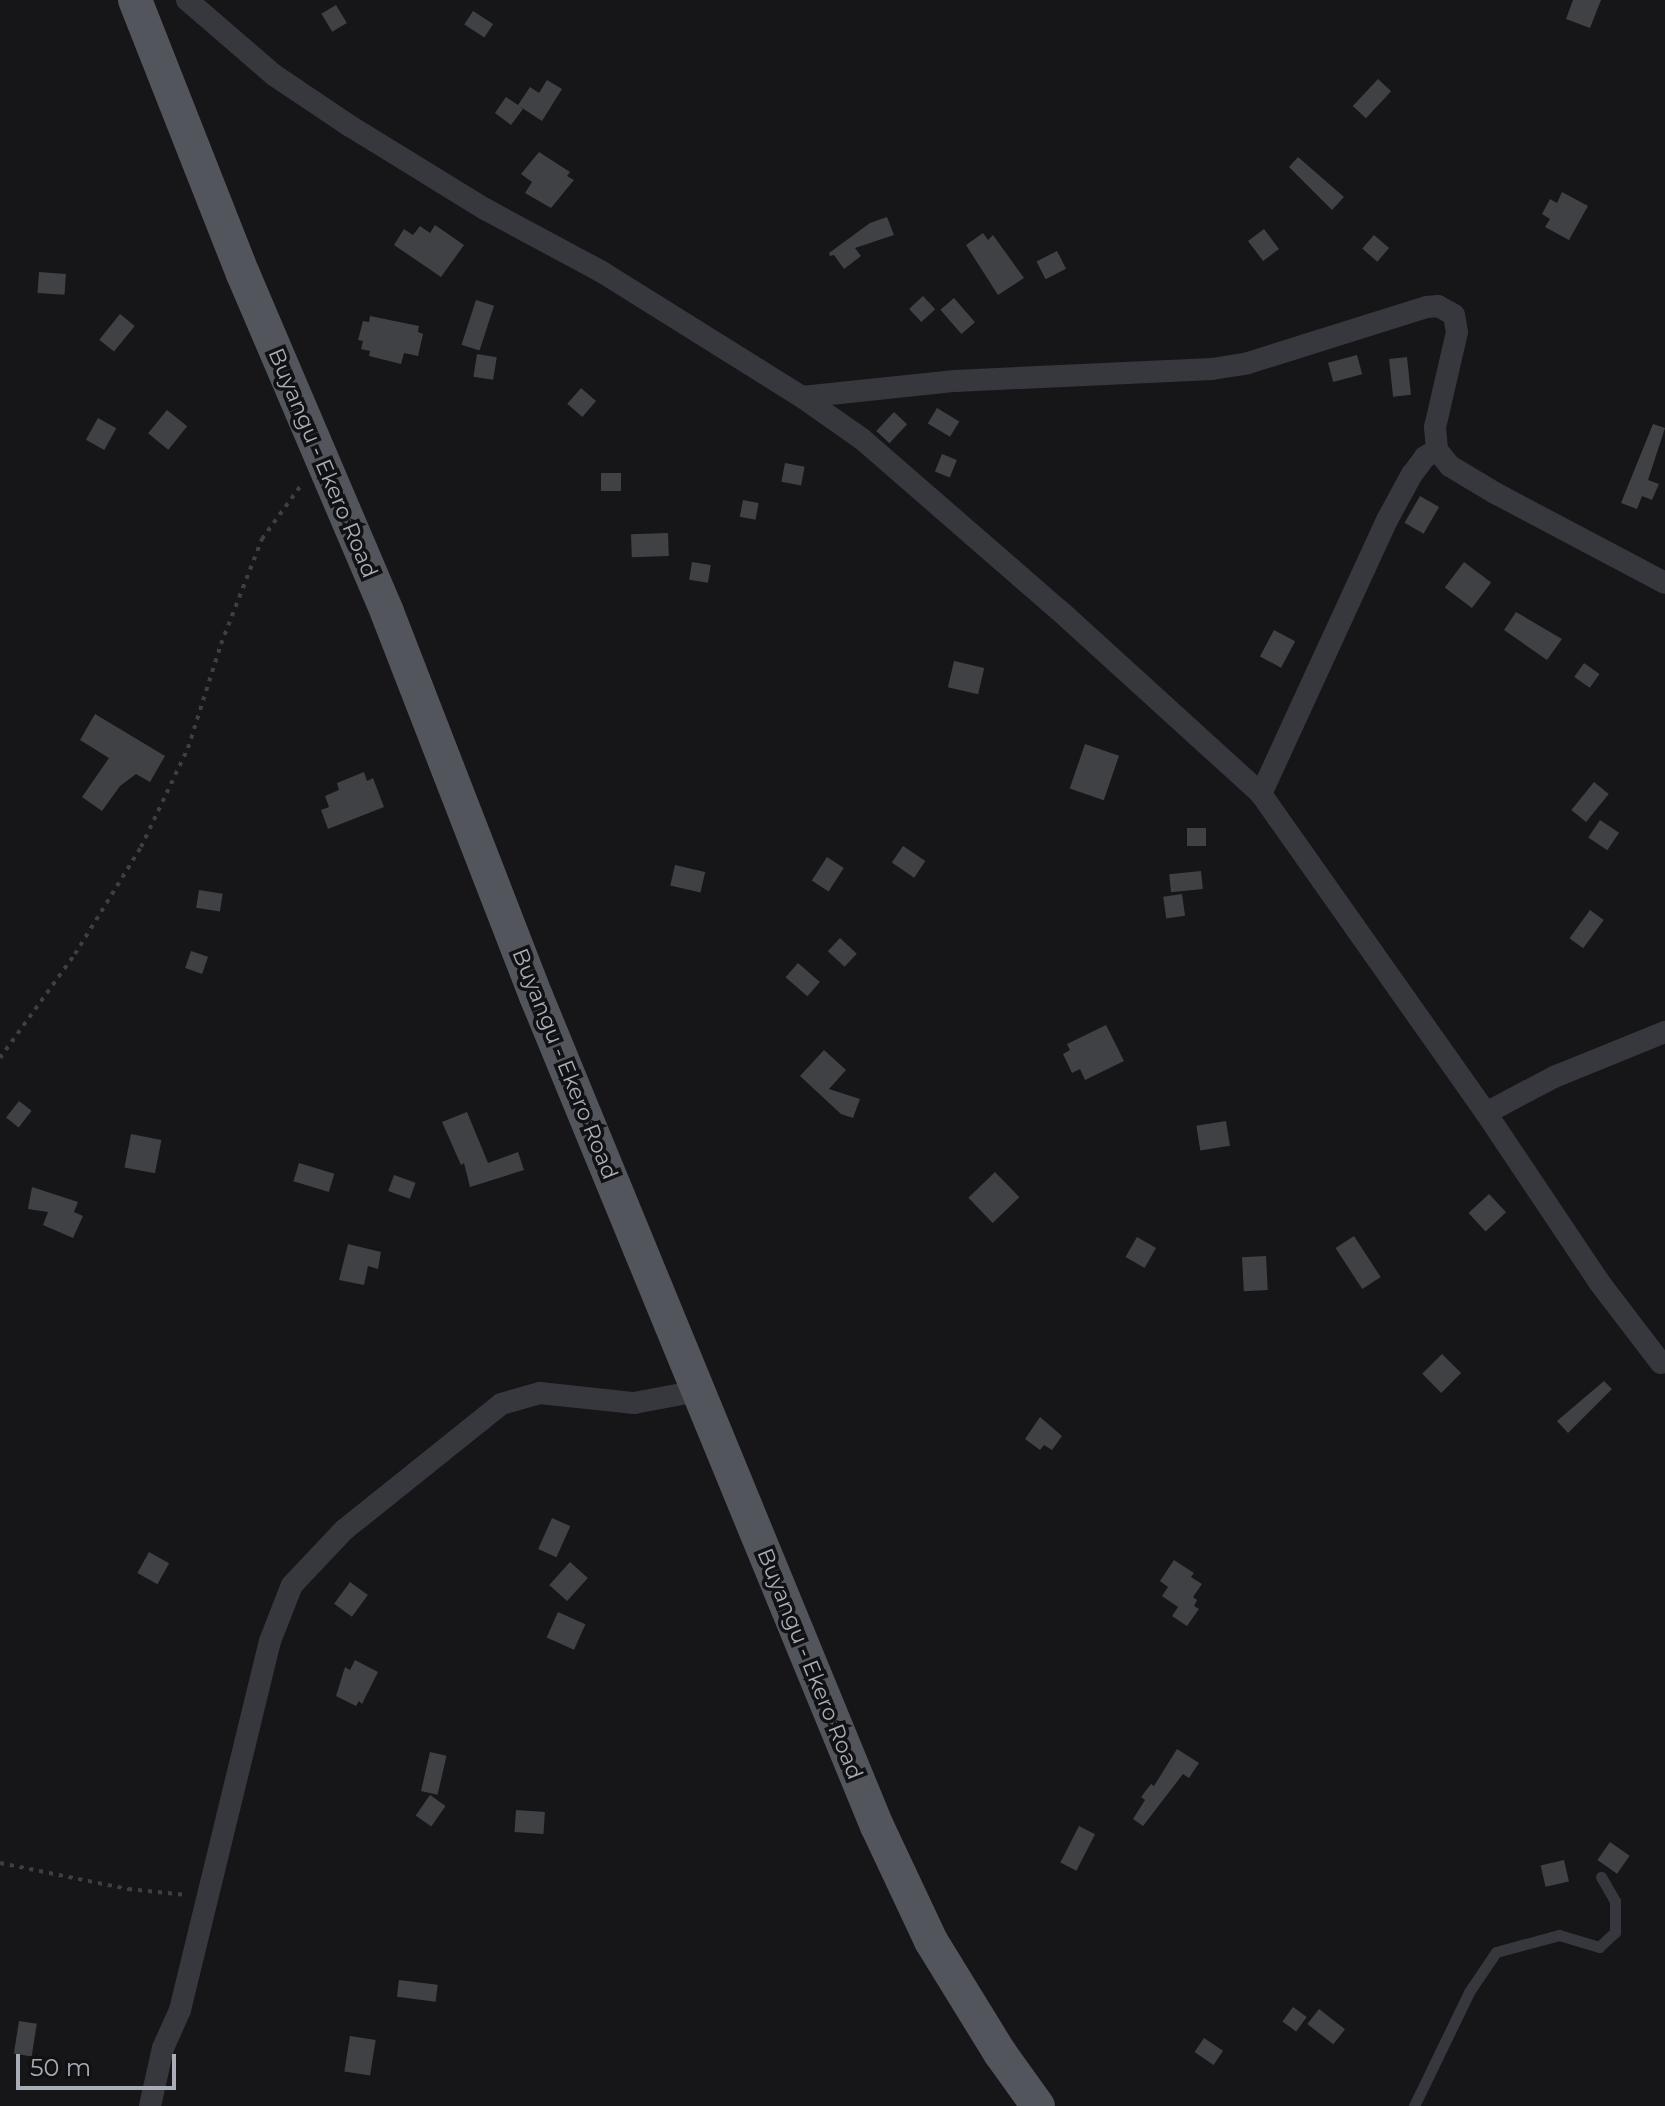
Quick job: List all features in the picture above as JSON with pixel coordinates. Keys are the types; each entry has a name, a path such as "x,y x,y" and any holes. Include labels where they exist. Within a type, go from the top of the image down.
{"main road":[{"name":"Buyangu - Ekero Road","path":"135,0 243,274 387,612 536,996 901,1882 966,1999 1038,2106"}],"street":[{"path":"187,0 274,75 350,126 485,209 602,272 802,397 862,439 987,545 1261,794 1486,1113 1599,1282 1663,1366"},
{"path":"802,397 955,381 1212,369 1248,363 1438,306 1454,315 1457,332 1435,427 1437,450 1450,466 1665,583"},
{"path":"1261,794 1387,520 1412,474 1425,457 1437,450"},
{"path":"1486,1113 1554,1077 1665,1032"},
{"path":"150,2106 163,2048 180,2010 206,1895 278,1615 292,1585 317,1556 501,1404 540,1393 634,1403 698,1391"}],"lane":[{"path":"1414,2106 1469,1992 1496,1952 1559,1935 1599,1947 1615,1932 1615,1901 1601,1877"}],"path":[{"path":"0,1058 75,954 141,847 188,748 221,644 262,539 293,493 323,462"},
{"path":"0,1863 128,1889 206,1895"}],"building":[{"path":"1573,0 1601,0 1590,28 1566,19"},
{"path":"336,5 347,23 332,32 321,14"},
{"path":"473,11 493,24 484,37 464,24"},
{"path":"1378,79 1391,91 1366,118 1353,106"},
{"path":"547,80 562,89 542,121 519,106 523,109 511,125 495,113 506,97 518,105 530,87 539,93"},
{"path":"539,152 570,172 567,176 574,180 551,208 525,193 532,182 521,174"},
{"path":"1298,157 1344,197 1332,210 1289,167"},
{"path":"1562,192 1588,206 1569,240 1545,227 1550,219 1542,214 1550,199 1557,203"},
{"path":"887,217 894,235 855,248 861,256 844,269 834,255 830,256 829,253 870,223"},
{"path":"435,225 464,245 441,277 394,245 404,229 413,235 420,226 430,233"},
{"path":"1264,229 1279,249 1263,261 1248,241"},
{"path":"983,233 988,240 993,235 1024,278 998,295 966,245"},
{"path":"1374,235 1389,248 1377,262 1362,249"},
{"path":"1057,251 1066,269 1046,279 1037,261"},
{"path":"39,272 66,274 64,295 38,293"},
{"path":"923,296 935,309 921,322 909,309"},
{"path":"954,298 975,322 961,334 940,310"},
{"path":"476,300 494,306 480,351 461,345"},
{"path":"120,314 135,326 114,352 99,340"},
{"path":"370,316 419,326 418,332 423,334 418,356 404,353 401,364 369,356 370,351 361,349 363,341 358,340 363,321 369,322"},
{"path":"477,354 497,357 493,380 473,377"},
{"path":"1357,355 1362,374 1333,382 1328,363"},
{"path":"1407,357 1411,395 1393,397 1389,359"},
{"path":"581,388 596,401 582,417 567,404"},
{"path":"937,408 959,421 950,437 928,423"},
{"path":"167,410 187,426 168,450 148,433"},
{"path":"894,412 907,424 889,443 876,431"},
{"path":"98,418 116,428 104,450 86,440"},
{"path":"1653,424 1665,428 1648,480 1659,484 1652,500 1642,496 1637,509 1621,503"},
{"path":"942,454 957,460 950,478 935,472"},
{"path":"785,463 805,467 801,485 781,482"},
{"path":"601,473 621,473 621,491 601,491"},
{"path":"1420,496 1439,507 1424,534 1404,523"},
{"path":"743,500 759,503 755,520 740,517"},
{"path":"668,533 669,556 632,557 631,534"},
{"path":"692,562 711,565 708,583 689,580"},
{"path":"1464,562 1491,582 1472,608 1445,588"},
{"path":"1516,612 1562,639 1547,660 1504,630"},
{"path":"1274,630 1295,641 1281,668 1260,656"},
{"path":"954,661 984,668 978,694 948,687"},
{"path":"1584,663 1600,674 1590,688 1574,677"},
{"path":"95,714 165,756 150,782 136,774 120,786 102,811 82,797 109,758 80,740"},
{"path":"1085,744 1119,756 1104,800 1070,788"},
{"path":"364,772 367,781 373,778 384,807 328,829 321,810 329,807 325,796 339,790 337,783"},
{"path":"1594,782 1609,794 1586,822 1571,810"},
{"path":"1600,820 1619,833 1607,850 1588,837"},
{"path":"1187,828 1206,828 1206,846 1187,846"},
{"path":"903,846 925,861 914,878 892,863"},
{"path":"827,857 844,868 829,891 812,880"},
{"path":"675,865 705,872 700,892 670,885"},
{"path":"1201,871 1203,889 1171,892 1169,874"},
{"path":"199,890 223,894 220,912 196,908"},
{"path":"1182,894 1185,916 1166,918 1163,897"},
{"path":"1590,910 1604,920 1583,948 1569,938"},
{"path":"840,938 857,954 845,967 828,951"},
{"path":"191,951 208,957 202,974 185,968"},
{"path":"798,963 820,982 807,996 786,977"},
{"path":"1106,1025 1124,1061 1085,1080 1080,1069 1072,1073 1063,1054 1070,1050 1067,1044"},
{"path":"824,1050 846,1070 829,1089 860,1099 853,1118 841,1114 800,1076"},
{"path":"19,1101 32,1111 19,1127 6,1118"},
{"path":"467,1112 488,1163 518,1152 524,1170 470,1187 464,1163 461,1165 442,1122"},
{"path":"1226,1121 1230,1146 1200,1150 1196,1126"},
{"path":"131,1134 161,1140 155,1173 125,1167"},
{"path":"299,1163 334,1174 329,1192 293,1181"},
{"path":"995,1172 1019,1197 993,1223 968,1198"},
{"path":"394,1175 416,1183 410,1199 388,1191"},
{"path":"32,1187 78,1202 74,1212 83,1216 73,1238 43,1225 48,1212 28,1209"},
{"path":"1489,1194 1506,1212 1486,1231 1469,1213"},
{"path":"1354,1236 1381,1277 1362,1289 1336,1248"},
{"path":"1137,1237 1156,1248 1145,1268 1126,1257"},
{"path":"348,1244 381,1252 378,1269 368,1266 364,1285 339,1280"},
{"path":"1266,1256 1268,1290 1244,1291 1242,1257"},
{"path":"1442,1354 1461,1373 1441,1393 1422,1374"},
{"path":"1604,1381 1612,1389 1568,1433 1557,1421"},
{"path":"1040,1417 1062,1436 1052,1450 1044,1445 1040,1450 1025,1439"},
{"path":"552,1518 570,1526 556,1557 538,1549"},
{"path":"149,1552 169,1563 157,1584 137,1573"},
{"path":"1174,1560 1194,1573 1191,1577 1202,1584 1193,1597 1197,1600 1194,1606 1199,1609 1187,1626 1172,1616 1178,1607 1162,1596 1168,1587 1160,1581"},
{"path":"570,1562 588,1578 567,1601 549,1585"},
{"path":"350,1582 368,1595 352,1617 334,1604"},
{"path":"558,1612 585,1624 574,1650 547,1638"},
{"path":"355,1660 378,1672 362,1704 359,1701 356,1706 336,1696 345,1667 350,1670"},
{"path":"1177,1749 1199,1763 1189,1778 1183,1774 1143,1826 1133,1819 1145,1800 1141,1797 1151,1784 1154,1786"},
{"path":"430,1752 447,1756 438,1795 421,1791"},
{"path":"430,1795 446,1806 431,1826 416,1815"},
{"path":"516,1810 545,1812 543,1834 514,1832"},
{"path":"1079,1826 1095,1834 1076,1871 1060,1863"},
{"path":"1610,1842 1630,1856 1617,1874 1597,1860"},
{"path":"1564,1860 1569,1881 1546,1887 1541,1865"},
{"path":"399,1980 438,1985 436,2002 397,1997"},
{"path":"1293,2007 1307,2017 1296,2032 1282,2022"},
{"path":"1319,2009 1345,2029 1333,2044 1307,2024"},
{"path":"19,2021 37,2024 32,2056 14,2054"},
{"path":"350,2036 376,2040 370,2076 344,2072"},
{"path":"1204,2038 1223,2051 1214,2065 1194,2052"}]}
